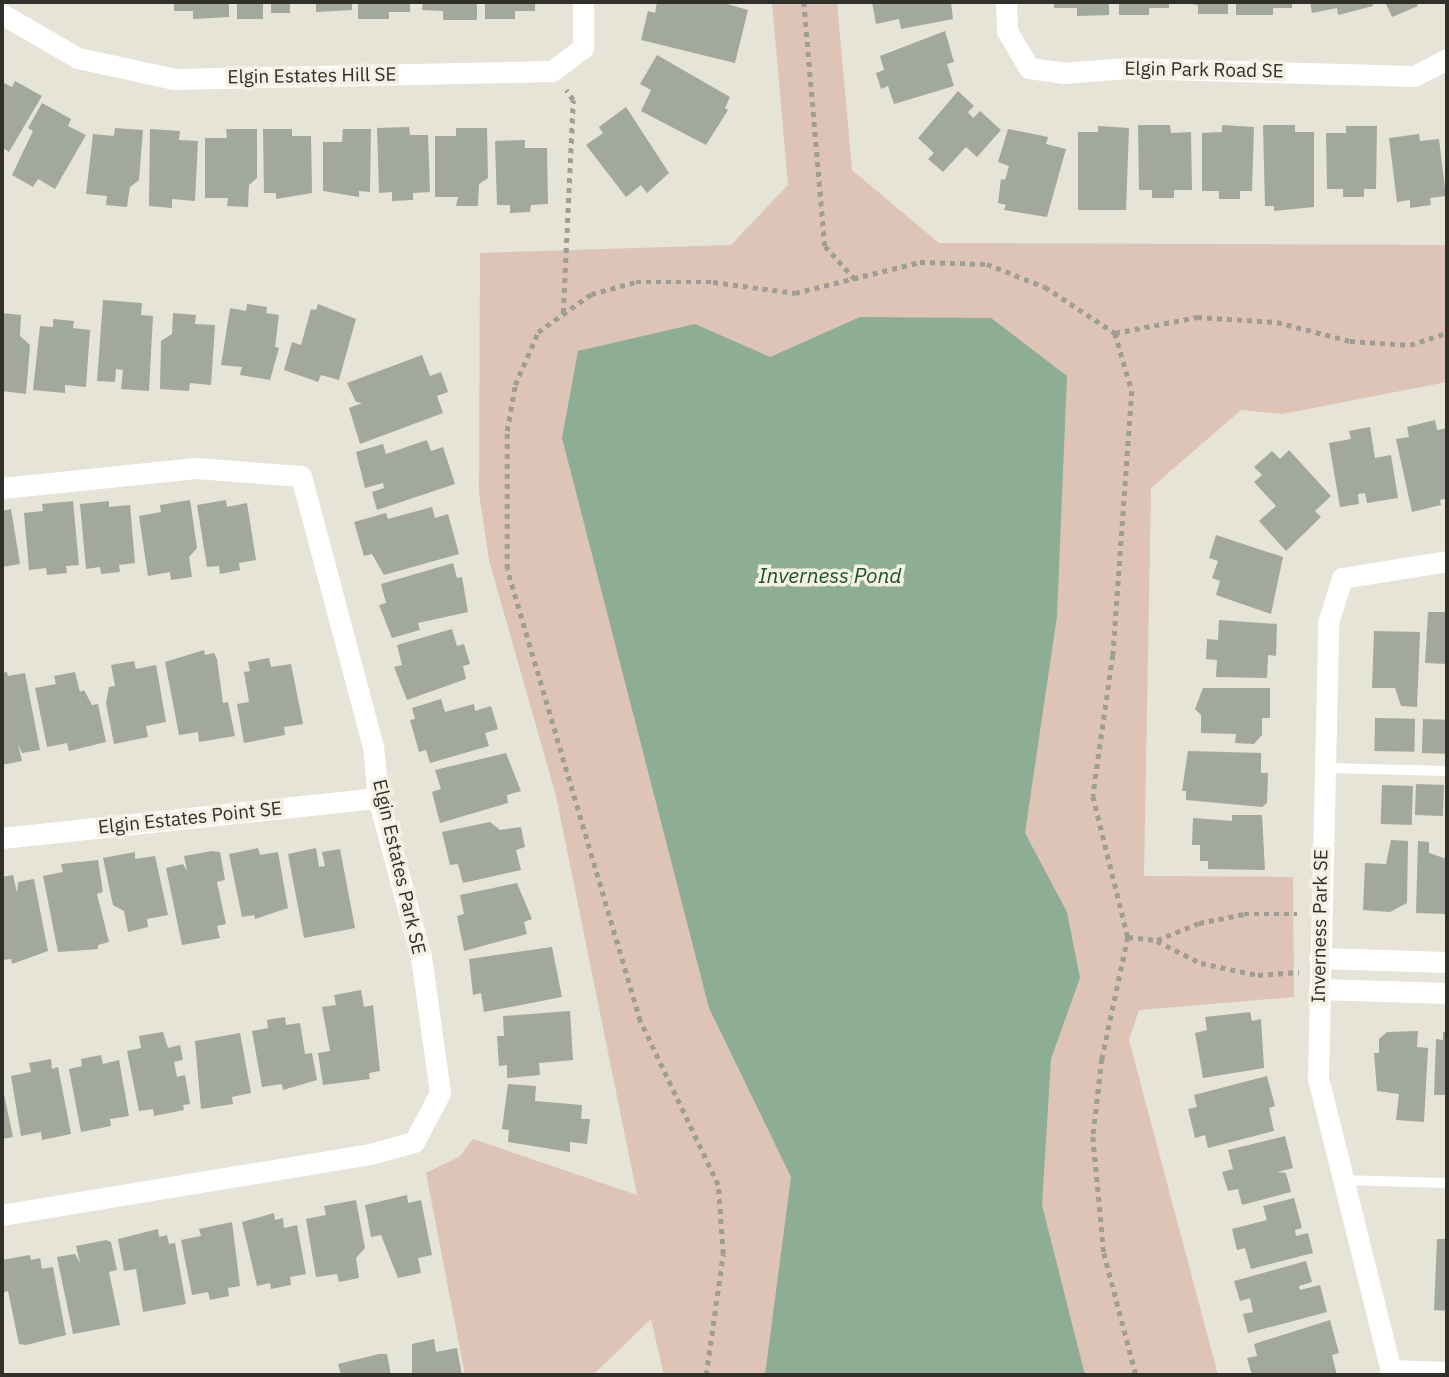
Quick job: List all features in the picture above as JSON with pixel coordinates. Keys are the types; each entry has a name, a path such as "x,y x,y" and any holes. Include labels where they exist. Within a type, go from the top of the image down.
{"street":[{"path":"552,71 583,48 583,2"},
{"name":"Elgin Park Road SE","path":"1006,2 1007,31 1029,68 1063,73 1127,68 1414,76 1447,59"},
{"name":"Elgin Estates Hill SE","path":"2,14 78,58 174,79 552,71"},
{"name":"Elgin Estates Park SE","path":"2,488 196,468 301,476 373,746 378,798 421,957 440,1093 414,1142 370,1154 2,1215"},
{"name":"Inverness Park SE","path":"1391,1373 1318,1078 1318,917 1326,768 1328,624 1342,578 1447,561"},
{"name":"Elgin Estates Point SE","path":"2,838 378,798"},
{"path":"1319,973 1447,962"},
{"path":"1319,973 1447,993"},
{"path":"1391,1373 1447,1372"}],"lane":[{"path":"1326,768 1447,771"},
{"path":"1343,1180 1447,1183"}],"path":[{"path":"804,2 825,246 855,279"},
{"path":"552,71 573,100 563,314"},
{"path":"706,1375 723,1254 718,1185 640,1021 507,569 507,432 515,385 538,332 591,294 636,282 713,282 795,293 920,262 987,264 1045,286 1115,333 1132,391 1114,655 1093,796 1128,937 1102,1059 1093,1137 1104,1253 1136,1375"},
{"path":"1115,333 1197,317 1277,322 1350,341 1410,345 1447,333"},
{"path":"1157,940 1199,923 1244,914 1318,917"},
{"path":"1128,937 1157,940 1201,963 1258,975 1319,973"}],"shaded area":[{"path":"772,2 837,2 852,170 939,243 1447,245 1447,382 1282,414 1241,410 1151,488 1144,876 1293,877 1294,997 1139,1010 1129,1040 1218,1375 664,1375 651,1319 593,1375 465,1375 426,1173 459,1157 473,1139 637,1195 556,796 489,560 479,493 480,253 731,245 788,185"}],"water":[{"name":"Inverness Pond","path":"860,317 991,318 1067,376 1057,616 1025,833 1067,912 1080,978 1051,1059 1042,1205 1085,1375 765,1375 791,1177 709,1008 562,438 578,351 695,324 770,357"}],"building":[{"path":"174,2 229,2 229,17 193,19 193,11 174,11"},
{"path":"237,2 263,2 263,19 237,19"},
{"path":"271,2 290,2 290,13 271,13"},
{"path":"316,2 352,2 352,10 316,12"},
{"path":"358,2 410,2 410,12 389,12 389,19 358,19"},
{"path":"423,2 477,2 477,20 443,20 443,11 422,10"},
{"path":"485,2 535,2 535,11 515,11 515,19 485,19"},
{"path":"657,2 721,2 748,10 735,63 641,40 648,11 655,13"},
{"path":"872,2 951,2 953,19 901,29 899,19 876,24"},
{"path":"1054,2 1109,2 1109,15 1077,16 1077,8 1054,8"},
{"path":"1119,2 1169,2 1169,8 1149,8 1149,15 1119,15"},
{"path":"1179,2 1228,2 1228,14 1198,14 1198,5"},
{"path":"1236,2 1292,2 1292,8 1273,8 1273,15 1236,15"},
{"path":"1310,2 1372,2 1373,6 1338,15 1337,8 1312,13"},
{"path":"1385,2 1416,2 1418,6 1392,17"},
{"path":"945,31 954,62 947,64 954,86 894,104 888,86 881,89 876,73 884,70 880,56"},
{"path":"657,55 730,97 725,108 728,110 706,145 641,111 651,90 640,84"},
{"path":"15,81 42,96 9,152 2,147 2,82 12,87"},
{"path":"958,91 974,106 968,112 973,118 980,111 1001,130 977,157 966,147 943,172 928,159 934,153 918,138"},
{"path":"42,103 71,119 68,126 86,135 55,189 38,179 33,187 12,175 33,131 28,128"},
{"path":"626,107 669,173 647,193 641,185 626,197 586,145 603,133 599,127"},
{"path":"1138,125 1170,125 1171,133 1191,132 1192,190 1174,190 1174,198 1152,198 1152,190 1139,190"},
{"path":"1222,125 1254,127 1252,191 1240,191 1240,199 1219,199 1219,191 1202,191 1202,133 1222,132"},
{"path":"1263,125 1295,125 1295,132 1314,132 1314,207 1274,211 1274,206 1265,206"},
{"path":"1098,126 1129,128 1126,210 1078,210 1078,132 1098,132"},
{"path":"1346,126 1377,126 1376,189 1364,189 1364,197 1343,197 1343,189 1327,189 1326,133 1346,133"},
{"path":"409,127 410,135 428,135 430,192 413,193 413,200 392,201 392,192 379,193 377,128"},
{"path":"115,128 143,130 139,180 130,187 127,207 106,205 107,196 86,194 93,134 114,136"},
{"path":"456,128 487,128 488,178 479,184 478,206 456,206 458,197 435,197 435,136 456,136"},
{"path":"150,129 180,131 179,140 198,141 195,201 172,199 172,208 149,206"},
{"path":"226,129 257,129 257,178 249,185 248,207 227,206 228,198 205,198 205,138 227,138"},
{"path":"263,129 292,129 292,136 311,136 312,193 276,199 276,193 264,193"},
{"path":"343,129 371,129 370,192 359,191 359,197 323,191 323,142 342,142"},
{"path":"1008,129 1048,137 1046,144 1066,149 1047,217 1004,210 1006,205 998,203 1001,179 1005,180 1009,166 998,162"},
{"path":"1419,134 1420,141 1439,139 1446,196 1430,198 1431,205 1410,208 1410,200 1397,202 1389,138"},
{"path":"525,140 525,148 547,148 548,204 531,205 530,212 510,213 510,205 497,205 495,141"},
{"path":"103,300 142,303 141,315 153,316 149,391 121,389 123,370 116,369 115,382 97,381"},
{"path":"247,304 267,307 266,313 279,315 275,347 279,348 270,380 240,375 242,367 221,365 230,308 246,311"},
{"path":"318,304 356,319 339,380 321,375 318,382 284,370 292,342 301,345 311,309 316,310"},
{"path":"2,313 21,315 20,336 30,345 26,394 2,391"},
{"path":"173,313 196,315 195,324 215,325 211,385 190,383 189,391 160,389 161,341 172,334"},
{"path":"53,319 74,321 73,328 90,330 86,387 65,385 65,393 33,390 40,326 53,327"},
{"path":"422,355 430,376 441,372 448,392 437,396 443,413 360,444 349,408 362,403 356,402 347,383"},
{"path":"1435,420 1437,430 1447,428 1447,498 1440,500 1441,505 1412,512 1396,439 1409,437 1407,427"},
{"path":"1370,427 1375,458 1391,455 1398,498 1367,503 1365,493 1358,494 1359,504 1340,507 1329,443 1351,439 1349,431"},
{"path":"427,440 431,451 443,447 455,484 377,510 372,492 384,488 383,483 365,488 356,452 383,444 386,454"},
{"path":"1289,450 1331,496 1315,511 1321,517 1286,551 1259,521 1276,506 1254,482 1262,475 1254,467 1272,451 1280,459"},
{"path":"190,500 197,548 189,557 192,577 171,580 170,572 148,576 139,516 161,512 160,505"},
{"path":"226,500 227,507 247,503 256,560 239,563 240,570 220,574 219,566 207,567 197,505"},
{"path":"73,501 79,565 66,566 67,573 47,575 46,568 29,570 24,513 43,511 42,504"},
{"path":"109,501 109,507 130,505 135,563 119,565 120,572 101,574 100,567 86,569 80,504"},
{"path":"432,507 435,518 448,514 459,554 384,575 372,554 364,556 354,522 386,513 388,519"},
{"path":"11,509 20,564 2,567 2,511"},
{"path":"1216,535 1283,557 1271,614 1216,595 1220,581 1212,578 1218,561 1209,558"},
{"path":"453,563 457,578 462,577 468,612 418,623 420,630 392,638 379,605 386,603 381,584"},
{"path":"1428,612 1447,612 1447,664 1425,663"},
{"path":"1219,620 1277,624 1276,656 1268,655 1267,678 1216,677 1217,660 1206,659 1207,639 1218,640"},
{"path":"452,629 457,646 464,644 470,664 463,666 466,679 407,700 394,667 402,665 397,645"},
{"path":"1374,631 1420,632 1417,707 1401,706 1395,688 1372,688"},
{"path":"204,650 205,655 214,653 217,659 223,703 228,702 235,736 199,742 198,732 179,735 165,662"},
{"path":"269,658 271,667 291,664 303,724 284,727 285,735 244,743 237,704 249,702 244,672 250,671 248,662"},
{"path":"134,661 136,669 156,665 166,722 146,726 148,737 114,744 106,703 109,687 115,686 111,665"},
{"path":"7,672 8,676 25,673 40,750 22,753 18,744 22,761 2,765 2,673"},
{"path":"75,672 80,692 84,690 92,705 98,704 106,742 69,751 67,743 47,747 35,688 56,684 54,676"},
{"path":"1203,688 1270,688 1270,718 1262,718 1262,735 1254,744 1235,743 1236,734 1201,733 1201,715 1195,709"},
{"path":"441,699 445,712 474,704 475,711 491,706 498,729 485,733 489,746 430,763 426,750 419,752 410,720 415,719 412,708"},
{"path":"1375,718 1415,719 1414,752 1374,751"},
{"path":"1423,719 1447,720 1446,754 1422,753"},
{"path":"1188,751 1261,753 1261,773 1268,773 1267,803 1262,807 1186,800 1186,791 1182,791"},
{"path":"506,753 521,791 507,795 508,803 440,823 432,792 441,789 435,770"},
{"path":"1416,784 1444,785 1443,816 1415,815"},
{"path":"1382,785 1413,786 1412,825 1381,824"},
{"path":"1232,815 1262,815 1265,870 1208,869 1208,861 1200,861 1200,845 1192,845 1193,818 1232,821"},
{"path":"490,822 500,830 521,827 525,847 516,850 521,870 463,883 458,864 450,865 442,832"},
{"path":"1391,840 1408,841 1407,903 1390,912 1363,910 1365,863 1386,864"},
{"path":"1418,841 1429,842 1429,853 1447,859 1447,914 1416,913"},
{"path":"258,848 260,855 278,852 288,908 255,919 254,915 242,917 229,854"},
{"path":"316,848 319,867 325,866 322,852 340,849 355,928 304,938 288,854"},
{"path":"135,852 135,859 155,856 168,915 147,919 148,927 128,932 124,911 113,905 103,858"},
{"path":"220,852 225,880 217,882 226,924 217,926 220,938 182,945 166,868 183,864 187,871 184,856"},
{"path":"98,860 103,892 97,894 109,942 98,945 98,949 58,952 43,876 63,872 61,864"},
{"path":"13,875 17,893 18,882 34,879 48,951 12,964 11,959 2,960 2,877"},
{"path":"517,883 532,919 524,922 527,934 464,951 457,916 464,914 460,895"},
{"path":"552,947 562,997 484,1012 481,993 473,995 469,959"},
{"path":"361,990 364,1007 373,1005 380,1071 369,1073 370,1079 323,1085 318,1053 330,1051 322,1007 336,1005 334,995"},
{"path":"570,1011 573,1060 539,1063 540,1075 507,1078 507,1065 499,1066 497,1036 504,1036 503,1016"},
{"path":"1250,1012 1252,1021 1261,1019 1264,1068 1203,1078 1195,1033 1207,1030 1205,1017"},
{"path":"285,1017 286,1025 300,1023 305,1054 312,1053 317,1080 283,1090 282,1084 262,1087 252,1031 268,1028 267,1020"},
{"path":"1418,1031 1417,1047 1428,1048 1424,1122 1396,1120 1399,1094 1377,1091 1374,1053 1379,1053 1379,1039 1387,1032"},
{"path":"163,1032 168,1048 180,1045 183,1060 174,1062 177,1077 185,1075 190,1104 183,1105 184,1110 154,1116 153,1109 139,1111 127,1051 141,1048 139,1036"},
{"path":"1443,1032 1447,1032 1447,1095 1434,1095 1436,1039 1443,1040"},
{"path":"240,1033 251,1093 232,1097 233,1104 201,1109 195,1041"},
{"path":"101,1055 103,1064 119,1060 129,1116 110,1119 111,1126 81,1132 69,1069 82,1066 81,1059"},
{"path":"51,1059 52,1069 58,1067 71,1134 42,1140 41,1132 21,1136 11,1076 31,1072 29,1063"},
{"path":"1267,1076 1275,1106 1269,1108 1274,1131 1208,1148 1205,1135 1195,1138 1188,1109 1197,1107 1194,1095"},
{"path":"508,1084 536,1086 535,1101 582,1105 581,1119 590,1119 587,1144 570,1142 570,1152 508,1142 509,1130 502,1129"},
{"path":"2,1085 13,1137 2,1139"},
{"path":"1285,1136 1293,1168 1277,1172 1286,1173 1291,1192 1242,1205 1238,1189 1228,1191 1222,1172 1233,1169 1228,1150"},
{"path":"407,1195 408,1203 421,1200 432,1255 418,1258 421,1273 398,1278 381,1235 371,1237 365,1205"},
{"path":"1294,1198 1302,1228 1295,1230 1296,1236 1308,1233 1313,1253 1251,1269 1245,1248 1237,1250 1232,1229 1267,1220 1263,1206"},
{"path":"356,1200 365,1248 356,1258 359,1278 339,1282 337,1274 316,1277 306,1219 326,1215 324,1206"},
{"path":"274,1213 275,1220 283,1218 284,1228 297,1225 306,1274 290,1277 291,1285 271,1289 270,1283 257,1286 242,1222"},
{"path":"232,1222 240,1286 228,1288 229,1296 210,1300 208,1292 192,1295 181,1240 201,1236 199,1229"},
{"path":"158,1229 159,1237 167,1235 169,1244 175,1243 186,1304 143,1312 136,1269 124,1271 118,1239"},
{"path":"1437,1239 1447,1239 1447,1311 1434,1310"},
{"path":"106,1240 111,1242 117,1270 109,1272 120,1325 73,1334 57,1257 75,1254 80,1263 76,1246"},
{"path":"30,1255 31,1260 40,1258 42,1269 53,1267 66,1335 26,1345 19,1344 8,1291 2,1293 2,1260"},
{"path":"1306,1261 1312,1282 1299,1286 1300,1290 1320,1285 1327,1312 1248,1333 1243,1314 1253,1312 1250,1298 1240,1301 1234,1281"},
{"path":"1330,1320 1339,1353 1332,1355 1337,1375 1252,1375 1247,1358 1257,1356 1254,1344"},
{"path":"434,1339 436,1352 457,1348 462,1375 412,1375 412,1344"},
{"path":"387,1354 391,1375 341,1375 338,1364"}]}
